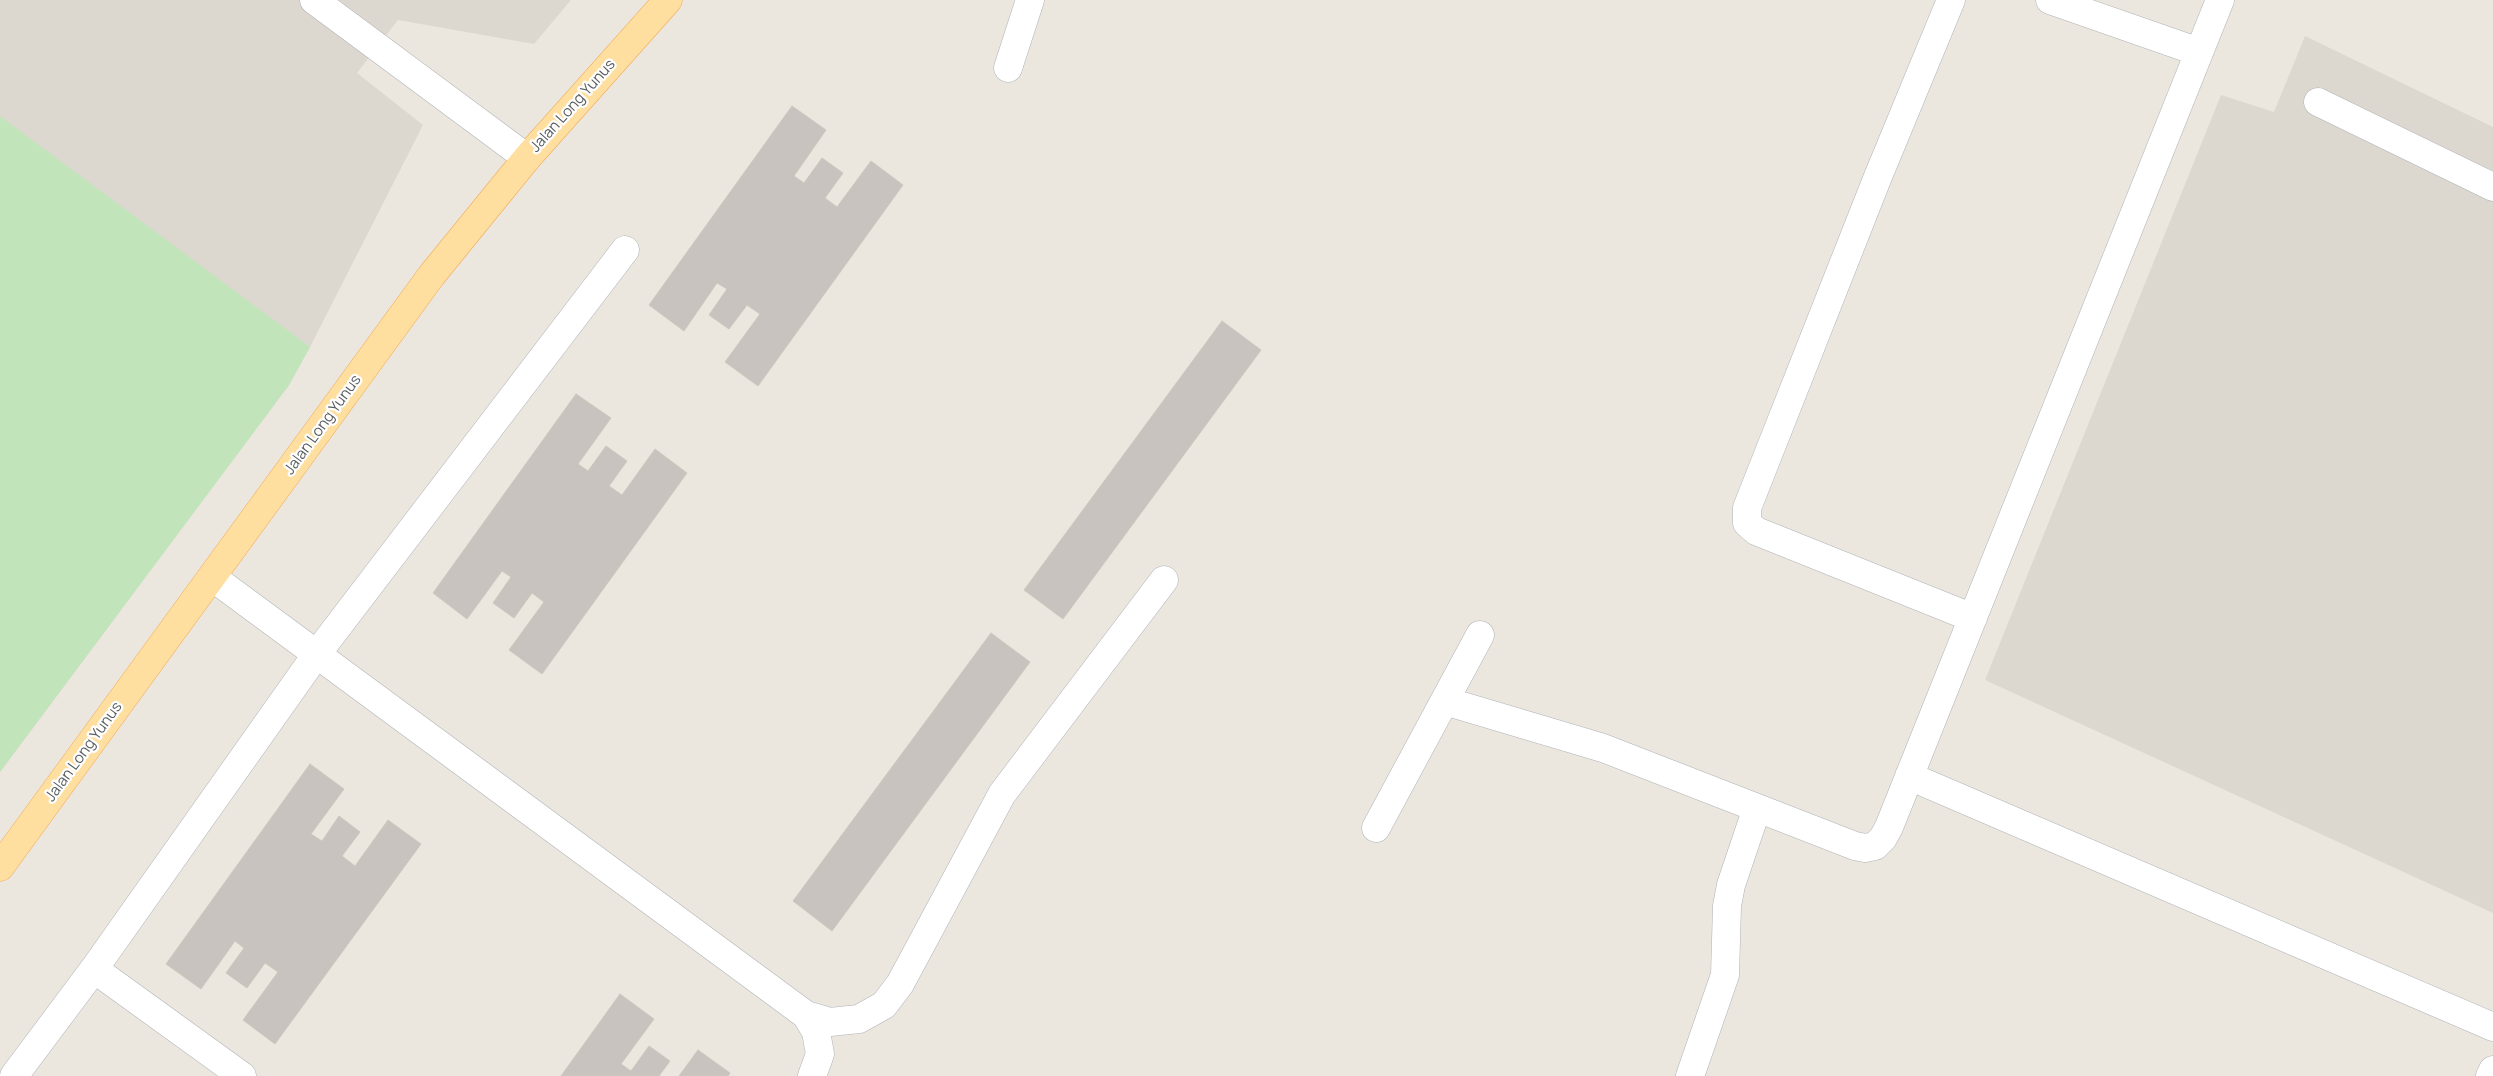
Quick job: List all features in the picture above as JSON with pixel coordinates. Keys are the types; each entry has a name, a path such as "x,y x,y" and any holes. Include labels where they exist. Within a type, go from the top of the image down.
{"main road":[{"name":"Jalan Long Yunus","path":"0,867 431,276 527,158 668,0"}],"street":[{"path":"314,0 527,158"},
{"path":"1008,68 1030,0"},
{"path":"1951,0 1876,179 1747,508 1747,523 1756,531 1973,618"},
{"path":"2050,0 2199,52"},
{"path":"1445,701 1603,748 1855,846 1866,848 1875,846 1883,838 1909,776 2220,0"},
{"path":"2318,102 2493,187"},
{"path":"14,1076 94,969 316,654 625,250"},
{"path":"212,578 806,1015 830,1022 859,1019 884,1005 900,984 1002,794 1164,580"},
{"path":"1376,828 1480,636"},
{"path":"1909,776 2493,1027"},
{"path":"1690,1076 1726,975 1728,906 1731,885 1756,808"},
{"path":"94,969 242,1076"},
{"path":"806,1015 816,1032 820,1054 812,1076"},
{"path":"2490,1076 2493,1070"}],"shaded area":[{"path":"0,0 571,0 534,44 398,20 357,73 423,125 310,347 289,385 0,772"},
{"path":"2305,36 2493,127 2493,913 1985,680 2221,95 2274,112"}],"green space":[{"path":"0,116 310,347 289,385 0,772"}],"building":[{"path":"792,106 826,130 794,176 804,183 822,158 843,173 825,198 837,207 871,161 903,185 758,386 725,362 760,314 747,305 729,329 709,315 727,289 717,283 684,331 649,305"},
{"path":"1222,321 1261,350 1063,619 1024,590"},
{"path":"576,394 611,418 578,464 588,471 606,446 627,461 609,486 622,495 655,449 687,473 542,674 509,650 544,602 532,593 514,618 493,603 511,577 502,571 467,619 433,593"},
{"path":"991,633 1030,662 832,931 793,901"},
{"path":"310,764 344,789 311,834 322,841 339,816 360,832 342,856 355,866 388,820 421,844 275,1044 243,1020 278,972 265,963 247,988 226,973 244,948 235,941 201,989 166,964"},
{"path":"620,994 654,1019 621,1064 631,1071 649,1046 670,1061 659,1076 561,1076"},
{"path":"698,1050 730,1073 728,1076 679,1076"}]}
